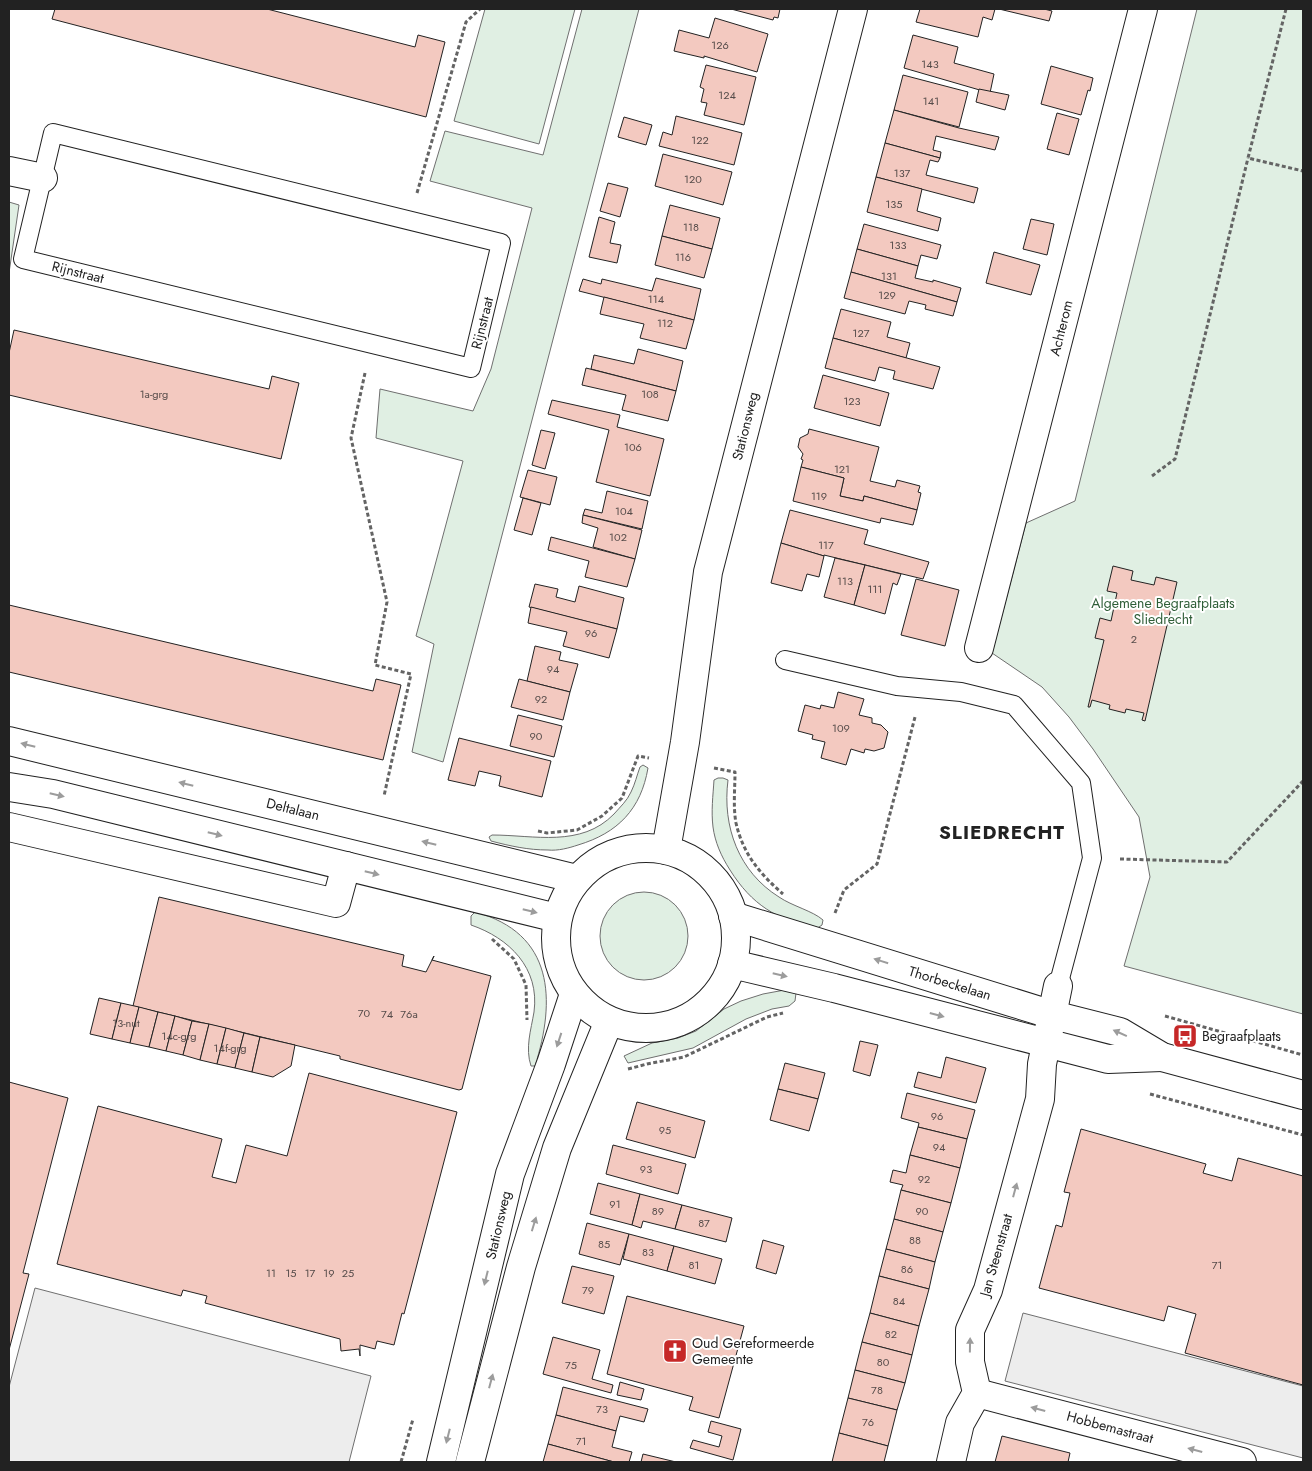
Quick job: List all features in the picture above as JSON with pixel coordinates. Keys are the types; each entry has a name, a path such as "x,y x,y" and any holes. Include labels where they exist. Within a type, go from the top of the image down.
{"street":[{"name":"Stationsweg","path":"666,850 681,763 708,572 853,9"},
{"name":"Achterom","path":"979,648 1143,9"},
{"path":"9,171 42,178"},
{"name":"Deltalaan","path":"9,741 577,879"},
{"path":"9,787 53,794 557,918"},
{"path":"9,827 336,903 346,866"},
{"path":"647,848 666,850 685,856 702,867 716,881 727,898 736,933 732,964 723,984 710,1002 693,1015 673,1024 652,1028 630,1027 596,1014 574,994 557,958 555,938 557,918 568,891 577,879 592,866 609,856 628,850 647,848"},
{"name":"Thorbeckelaan","path":"733,916 1053,1015 1120,1032 1162,1057 1303,1095"},
{"name":"Thorbeckelaan","path":"732,964 834,988 1108,1059 1162,1057"},
{"name":"Jan Steenstraat","path":"977,1393 970,1362 970,1330 988,1290 1040,1099 1042,1064 1058,986"},
{"name":"Stationsweg","path":"441,1462 510,1174 551,1064 574,994"},
{"path":"470,1462 521,1267 556,1148 609,1020"},
{"path":"951,1462 960,1423 977,1393"},
{"name":"Hobbemastraat","path":"977,1393 1242,1462"}],"lane":[{"name":"Rijnstraat","path":"54,133 409,220 501,243 471,368 23,259 54,133"},
{"path":"785,660 897,686 961,692 1014,705 1082,783 1092,858 1058,986"}],"path":[{"path":"409,220 466,22 480,9"},
{"path":"1152,476 1175,459 1286,9"},
{"path":"1248,158 1303,171"},
{"path":"372,343 351,438 387,602 375,665 411,674 376,830"},
{"path":"834,915 844,890 877,864 916,712"},
{"path":"529,830 547,833 577,830 602,816 622,798 638,756 735,772 736,822 746,851 763,876 785,895"},
{"path":"1092,858 1228,862 1303,781"},
{"path":"826,912 843,918"},
{"path":"1159,1014 1303,1054"},
{"path":"401,1462 410,1426"}],"green space":[{"path":"485,9 575,9 539,144 454,121"},
{"path":"582,9 639,9 443,762 412,752 434,644 416,636 463,461 376,438 380,389 473,411 491,369 532,208 430,181 445,131 543,155"},
{"name":"Algemene Begraafplaats Sliedrecht","path":"1197,9 1303,9 1303,1014 1124,966 1150,877 1139,817 1069,717 1042,687 992,653 1026,523 1075,501"},
{"path":"9,202 19,205 9,273"},
{"path":"643,765 648,768 640,796 625,817 605,834 560,850 512,846 491,841 489,837 492,835 556,837 572,836 587,832 601,825 623,804 632,789 640,767"},
{"path":"718,778 728,780 728,815 731,831 736,847 753,875 779,897 819,917 823,920 822,925 816,929 777,915 756,901 738,882 721,854 714,833 712,809 714,780"},
{"path":"644,892 661,896 675,905 684,919 688,936 684,953 675,967 661,976 644,980 627,976 613,967 604,953 600,936 604,919 613,905 627,896"},
{"path":"475,912 501,922 521,936 534,953 542,972 546,994 546,1017 535,1066 531,1066 529,1059 529,1039 535,996 527,969 519,957 498,938 471,925 471,916"},
{"path":"790,989 796,993 795,1001 789,1006 772,1009 746,1019 693,1048 628,1063 624,1056 652,1043 678,1038 696,1031 724,1009 741,1001 763,994"}],"shaded area":[{"path":"35,1288 371,1376 349,1462 9,1462 9,1387"},
{"path":"1023,1313 1303,1386 1303,1458 1005,1381"}],"building":[{"path":"55,9 267,9 415,47 418,35 445,42 426,117 52,19"},
{"path":"731,9 780,9 778,18 774,17 773,20"},
{"path":"920,9 995,9 992,20 983,17 978,37 916,22"},
{"path":"999,9 1044,9 1052,11 1049,21"},
{"path":"715,18 768,34 757,72 704,56 704,58 674,51 679,30 709,38"},
{"path":"913,35 958,47 954,63 994,74 990,93 904,68"},
{"path":"706,65 756,77 744,125 704,115 707,103 701,102 704,89 700,87"},
{"path":"1051,66 1093,78 1081,115 1041,104"},
{"path":"903,75 968,92 959,127 894,110"},
{"path":"979,89 1009,95 1005,110 976,102"},
{"path":"894,110 999,137 995,150 936,136 933,150 941,152 940,158 885,143"},
{"path":"1057,113 1079,119 1069,155 1047,149"},
{"path":"676,116 742,133 734,165 659,146 663,132 672,135"},
{"path":"624,117 652,125 646,145 618,137"},
{"path":"885,143 940,158 938,162 930,160 926,175 978,188 974,203 876,177"},
{"path":"663,154 732,172 723,205 655,186"},
{"path":"876,177 922,189 917,211 941,218 938,231 867,212"},
{"path":"608,183 628,188 620,217 600,211"},
{"path":"670,205 720,218 712,249 662,236"},
{"path":"599,217 615,222 610,243 621,245 617,263 589,257"},
{"path":"1031,219 1054,224 1047,255 1023,249"},
{"path":"864,224 941,245 937,259 921,255 918,266 857,249"},
{"path":"662,236 712,249 704,278 655,265"},
{"path":"857,249 918,266 915,278 933,282 933,280 961,288 957,302 851,272"},
{"path":"994,252 1040,265 1031,295 986,283"},
{"path":"851,272 957,302 953,316 925,309 926,305 909,301 905,314 844,298"},
{"path":"656,278 701,289 694,320 579,291 583,279 601,284 602,279 652,291"},
{"path":"604,297 694,320 686,349 640,338 644,324 600,314"},
{"path":"841,309 891,322 887,337 910,343 906,358 833,338"},
{"path":"14,330 269,389 272,376 299,383 281,459 9,395 9,353"},
{"path":"833,338 940,367 933,389 893,379 895,371 879,367 875,381 825,368"},
{"path":"638,349 683,361 676,391 591,369 594,355 634,364"},
{"path":"586,368 676,391 668,421 622,410 626,395 582,385"},
{"path":"823,375 889,393 880,426 814,408"},
{"path":"552,400 620,415 617,427 664,439 650,496 596,482 609,430 548,414"},
{"path":"809,429 879,447 870,481 895,487 897,480 920,486 918,492 921,493 917,510 864,496 863,501 840,496 844,478 801,467 803,454 798,447 800,438 808,434"},
{"path":"541,430 555,433 545,469 532,465"},
{"path":"801,467 844,478 840,496 863,501 864,496 917,510 913,525 881,518 880,523 793,501"},
{"path":"528,470 557,477 550,505 520,497"},
{"path":"607,491 648,501 642,529 583,515 585,509 602,513"},
{"path":"523,498 541,503 532,535 514,530"},
{"path":"790,510 868,530 864,544 929,562 923,579 824,556 781,543"},
{"path":"583,515 642,530 635,559 593,547 598,528 582,523"},
{"path":"551,537 635,559 627,587 585,577 589,561 548,550"},
{"path":"781,543 824,556 819,577 807,574 802,591 771,583"},
{"path":"835,558 865,565 854,605 824,597"},
{"path":"865,565 901,574 897,585 893,583 885,614 854,605"},
{"path":"1113,566 1133,571 1131,580 1154,585 1156,577 1177,582 1145,721 1142,720 1144,713 1126,709 1125,713 1109,709 1110,705 1092,700 1090,707 1088,707 1104,640 1095,638 1100,618 1111,621 1117,593 1107,591"},
{"path":"916,579 959,590 945,646 901,635"},
{"path":"535,584 558,589 556,597 575,602 579,586 624,598 617,629 529,607"},
{"path":"9,605 373,691 376,679 401,685 383,760 9,672"},
{"path":"531,607 617,629 609,658 563,646 567,632 528,623"},
{"path":"535,646 561,652 559,660 578,664 570,692 527,681"},
{"path":"519,679 570,692 563,720 511,707"},
{"path":"838,692 864,699 859,715 872,718 872,723 881,725 888,732 884,748 874,751 865,749 864,753 851,749 846,765 821,758 825,742 812,739 813,735 798,731 805,705 820,709 821,705 834,708"},
{"path":"518,715 562,726 554,757 510,746"},
{"path":"459,738 551,761 542,797 499,786 501,776 479,771 475,786 448,780"},
{"path":"159,897 404,955 402,966 426,972 432,960 491,976 462,1089 459,1090 340,1059 340,1056 133,1006"},
{"path":"99,998 121,1003 112,1039 90,1034"},
{"path":"121,1003 139,1007 130,1043 112,1039"},
{"path":"139,1007 158,1012 149,1047 130,1043"},
{"path":"158,1012 175,1016 166,1051 149,1047"},
{"path":"175,1016 192,1021 183,1055 166,1051"},
{"path":"192,1021 209,1024 200,1060 183,1055"},
{"path":"209,1024 226,1028 217,1064 200,1060"},
{"path":"226,1028 244,1033 235,1068 217,1064"},
{"path":"244,1033 260,1037 252,1072 235,1068"},
{"path":"260,1037 295,1045 291,1066 273,1077 252,1072"},
{"path":"860,1041 878,1045 870,1076 853,1071"},
{"path":"946,1057 986,1068 976,1103 914,1087 918,1072 941,1078"},
{"path":"785,1063 825,1073 818,1099 778,1089"},
{"path":"309,1073 457,1112 404,1314 402,1313 394,1345 377,1341 375,1349 360,1345 360,1356 359,1349 341,1351 340,1339 205,1303 207,1296 183,1290 181,1296 57,1264 98,1106 222,1139 212,1177 236,1183 246,1145 287,1156"},
{"path":"9,1082 68,1098 23,1273 29,1274 9,1350"},
{"path":"778,1089 818,1099 809,1131 770,1120"},
{"path":"907,1093 975,1110 967,1139 918,1127 919,1123 901,1118"},
{"path":"637,1102 705,1121 695,1158 626,1139"},
{"path":"918,1127 967,1139 960,1168 910,1155"},
{"path":"1081,1129 1206,1164 1203,1173 1232,1181 1238,1158 1303,1176 1303,1385 1185,1353 1196,1314 1168,1306 1164,1321 1039,1288 1056,1225 1062,1227 1070,1193 1064,1192"},
{"path":"613,1145 686,1164 678,1194 606,1174"},
{"path":"910,1155 960,1168 951,1203 901,1190 903,1185 890,1182 893,1170 906,1173"},
{"path":"598,1183 640,1194 632,1225 590,1214"},
{"path":"901,1190 951,1203 943,1232 894,1219"},
{"path":"640,1194 682,1205 675,1229 643,1221 641,1228 632,1225"},
{"path":"682,1205 732,1218 726,1242 675,1229"},
{"path":"894,1219 943,1232 935,1262 886,1249"},
{"path":"587,1223 629,1234 620,1265 579,1254"},
{"path":"629,1234 674,1246 667,1271 623,1259"},
{"path":"763,1240 784,1246 776,1274 756,1268"},
{"path":"674,1246 722,1259 715,1284 667,1271"},
{"path":"886,1249 935,1262 929,1289 879,1276"},
{"path":"572,1266 614,1276 604,1314 562,1303"},
{"path":"879,1276 929,1289 919,1326 870,1313"},
{"path":"627,1296 744,1326 719,1418 689,1410 693,1397 607,1374"},
{"path":"870,1313 919,1326 912,1355 862,1342"},
{"path":"553,1337 600,1350 592,1379 613,1385 611,1393 543,1374"},
{"path":"862,1342 912,1355 905,1383 855,1370"},
{"path":"855,1370 905,1383 897,1410 848,1398"},
{"path":"620,1382 644,1389 641,1400 617,1395"},
{"path":"563,1387 648,1409 644,1422 620,1416 616,1431 556,1415"},
{"path":"848,1398 897,1410 888,1446 839,1433"},
{"path":"556,1415 616,1431 612,1447 632,1452 629,1462 614,1462 548,1444"},
{"path":"711,1421 741,1429 733,1460 690,1448 693,1440 719,1447 722,1436 708,1432"},
{"path":"839,1433 888,1446 884,1462 832,1462"},
{"path":"1002,1436 1070,1453 1068,1462 995,1462"},
{"path":"548,1444 614,1462 543,1462"},
{"path":"643,1454 676,1462 641,1462"}],"place":[{"name":"Begraafplaats","path":"1185,1036"},
{"name":"Oud Gereformeerde Gemeente","path":"675,1351"}],"district":[{"name":"SLIEDRECHT","path":"1002,832"}]}
